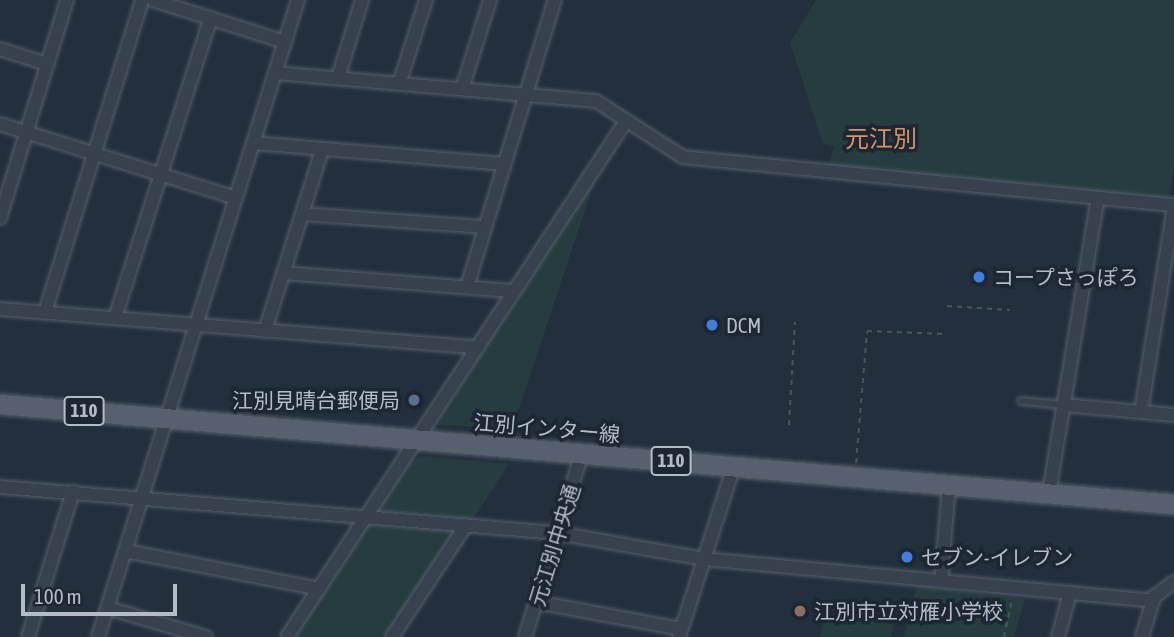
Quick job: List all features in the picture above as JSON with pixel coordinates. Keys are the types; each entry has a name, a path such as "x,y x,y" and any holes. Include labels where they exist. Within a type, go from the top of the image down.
{"main road":[{"name":"江別インター線","path":"0,404 1174,504"}],"street":[{"path":"0,218 67,0"},
{"path":"45,312 142,0"},
{"path":"153,0 285,42"},
{"path":"98,637 298,0"},
{"path":"338,78 362,0"},
{"path":"399,84 426,0"},
{"path":"462,89 491,0"},
{"path":"467,287 482,227 555,0"},
{"path":"115,318 211,18"},
{"path":"0,49 47,64"},
{"path":"275,73 596,101 683,157 1174,206 1141,412"},
{"path":"287,637 626,121"},
{"path":"0,124 236,198"},
{"path":"253,143 504,164"},
{"path":"265,331 322,150"},
{"path":"1049,493 1098,198"},
{"path":"302,214 482,227"},
{"path":"283,273 514,291"},
{"path":"0,309 477,347"},
{"path":"1064,405 1174,415"},
{"name":"元江別中央通","path":"525,637 582,453"},
{"path":"536,602 680,633 734,466"},
{"path":"941,581 949,485"},
{"path":"1,490 143,497 557,533 704,559 1153,601"},
{"path":"28,637 73,492"},
{"path":"392,637 466,525"},
{"path":"125,551 319,589"},
{"path":"1142,637 1153,601 1174,582"},
{"path":"1059,637 1070,593"},
{"path":"108,608 206,637"}],"lane":[{"path":"1021,401 1064,405"}],"path":[{"path":"947,306 1010,310"},
{"path":"789,425 795,322"},
{"path":"856,464 867,331 946,334"},
{"path":"1004,637 1013,593"}],"green space":[{"path":"816,0 1174,0 1174,169 1169,199 828,167 834,146 823,144 790,43"},
{"path":"596,177 512,430 430,424"},
{"path":"422,456 509,464 473,519 384,512 381,505 411,460"},
{"path":"369,521 457,531 388,637 292,637"},
{"path":"917,585 1025,599 1014,637 904,637"},
{"path":"841,612 894,625 891,637 819,637 826,617"}],"place":[{"name":"コープさっぽろ","path":"979,277"},
{"name":"DCM","path":"712,325"},
{"name":"江別見晴台郵便局","path":"414,400"},
{"name":"セブン-イレブン","path":"907,557"},
{"name":"江別市立対雁小学校","path":"800,611"}],"district":[{"name":"元江別","path":"881,139"}]}
